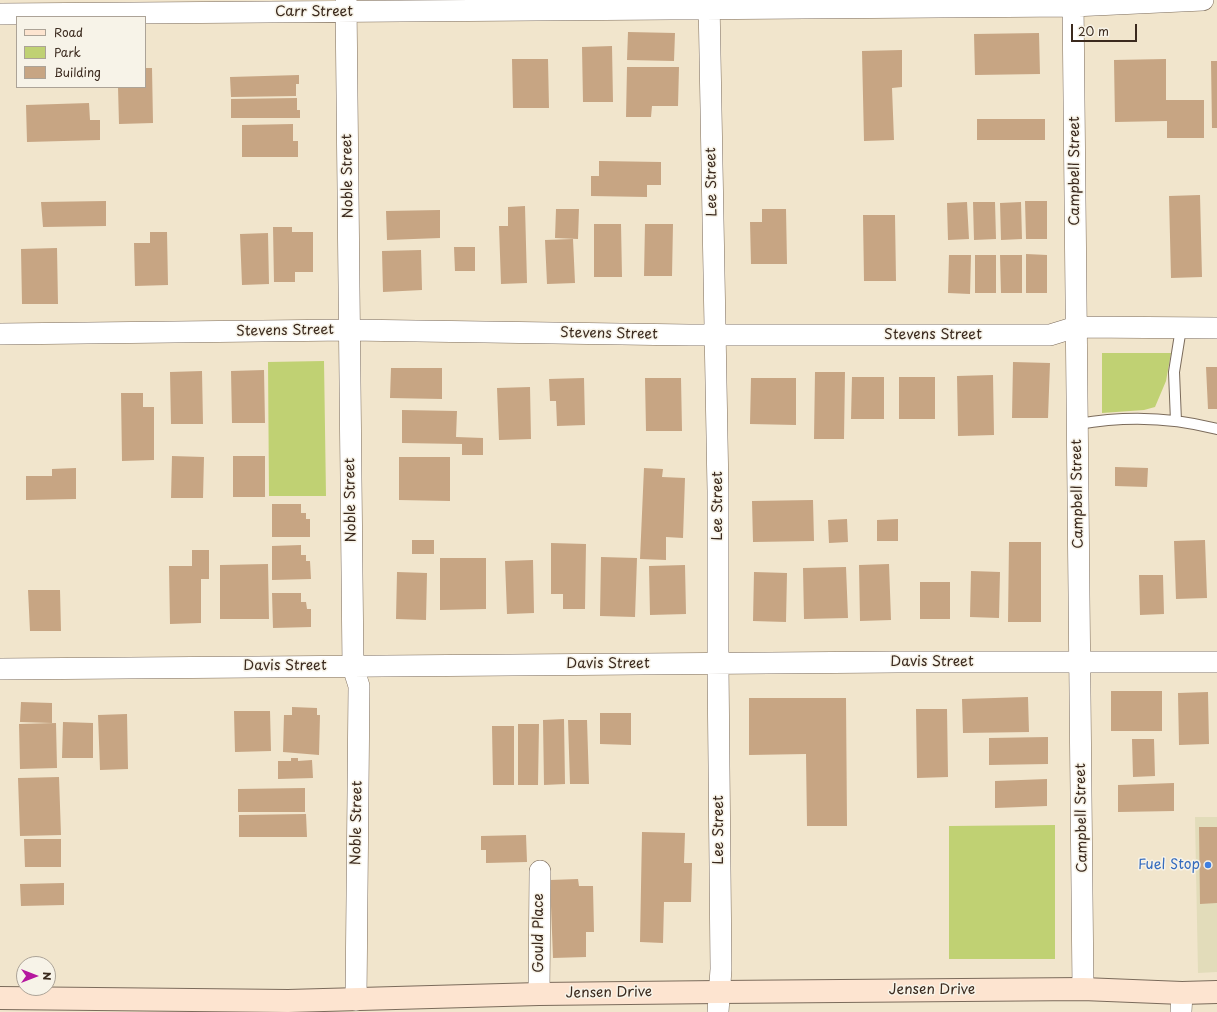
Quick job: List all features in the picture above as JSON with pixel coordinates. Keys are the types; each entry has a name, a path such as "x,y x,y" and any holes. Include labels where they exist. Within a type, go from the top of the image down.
{"main road":[{"name":"Jensen Drive","path":"0,998 288,1002 539,994 719,1002 1083,989 1181,1003 1217,992"}],"street":[{"name":"Carr Street","path":"0,14 346,6 1073,3 1203,0"},
{"name":"Campbell Street","path":"1073,3 1083,989"},
{"name":"Lee Street","path":"709,4 718,491 719,1002"},
{"name":"Noble Street","path":"346,6 353,667 358,686 356,1000"},
{"name":"Stevens Street","path":"0,334 349,330 715,335 1050,335 1076,327 1217,328"},
{"name":"Davis Street","path":"0,669 218,666 353,667 479,664 1217,662"},
{"name":"Gould Place","path":"539,994 540,871"}],"lane":[{"path":"1176,421 1174,372 1181,328"},
{"path":"1078,424 1101,420 1176,421 1192,422 1217,428"}],"shaded area":[{"path":"1195,817 1217,817 1217,972 1198,973"}],"green space":[{"path":"1102,353 1171,353 1166,381 1155,407 1144,410 1102,413"},
{"path":"324,361 326,496 269,496 268,362"},
{"path":"1055,825 1055,959 949,959 949,826"}],"building":[{"path":"628,32 675,33 674,61 627,60"},
{"path":"1039,33 1040,74 975,75 974,34"},
{"path":"612,46 613,102 583,102 582,47"},
{"path":"902,50 902,87 892,88 894,140 864,141 862,51"},
{"path":"512,59 548,59 549,108 513,108"},
{"path":"1166,59 1166,100 1204,100 1204,138 1167,138 1167,121 1115,122 1114,60"},
{"path":"1211,61 1217,61 1217,128 1212,128"},
{"path":"627,67 679,67 678,106 652,106 651,117 626,117"},
{"path":"146,68 152,68 153,123 119,124 118,88 146,88"},
{"path":"299,75 299,84 296,84 296,96 231,97 230,77"},
{"path":"297,98 297,110 300,110 300,118 231,118 231,99"},
{"path":"89,103 90,120 100,120 100,140 27,142 26,105"},
{"path":"977,119 1045,119 1045,140 977,140"},
{"path":"293,124 293,141 298,141 298,157 242,157 242,125"},
{"path":"599,161 661,162 661,185 647,185 647,197 591,196 591,176 599,176"},
{"path":"1200,195 1202,277 1171,278 1169,196"},
{"path":"106,201 106,226 43,227 41,202"},
{"path":"1025,201 1047,201 1047,239 1026,239"},
{"path":"967,202 969,239 948,240 947,203"},
{"path":"973,202 995,202 996,239 974,240"},
{"path":"1021,202 1022,239 1001,240 1000,203"},
{"path":"525,206 527,283 501,284 499,226 508,226 508,207"},
{"path":"556,209 579,209 578,239 555,238"},
{"path":"762,209 786,209 787,264 751,264 750,222 762,222"},
{"path":"440,210 440,238 387,240 386,211"},
{"path":"863,215 895,215 896,281 864,281"},
{"path":"594,224 621,224 622,277 594,277"},
{"path":"645,224 673,224 672,276 644,276"},
{"path":"273,227 292,227 292,232 313,232 313,272 295,272 295,282 274,282"},
{"path":"150,232 167,232 168,285 135,286 134,243 150,243"},
{"path":"268,233 269,284 242,285 240,234"},
{"path":"573,239 575,283 547,284 545,240"},
{"path":"454,247 475,247 475,271 455,271"},
{"path":"57,248 58,304 22,304 21,249"},
{"path":"421,250 422,290 383,292 382,251"},
{"path":"1026,254 1047,255 1047,293 1026,293"},
{"path":"949,255 971,255 970,294 948,293"},
{"path":"975,255 996,255 996,293 975,293"},
{"path":"1000,255 1022,255 1022,293 1001,293"},
{"path":"1013,362 1050,363 1048,418 1012,418"},
{"path":"1206,367 1217,367 1217,409 1208,409"},
{"path":"391,368 442,368 442,399 390,398"},
{"path":"264,370 265,423 232,423 231,371"},
{"path":"202,371 203,424 171,424 170,372"},
{"path":"815,372 845,372 844,439 814,439"},
{"path":"993,375 994,435 958,436 957,376"},
{"path":"852,377 884,377 884,419 851,419"},
{"path":"899,377 935,377 935,419 899,419"},
{"path":"584,378 585,425 557,426 556,401 550,401 549,379"},
{"path":"645,378 681,378 682,431 646,431"},
{"path":"751,378 796,378 796,425 750,424"},
{"path":"530,387 531,439 499,440 497,388"},
{"path":"121,393 143,393 143,407 154,407 154,460 122,461"},
{"path":"402,410 457,411 456,437 483,438 483,455 462,455 462,444 402,443"},
{"path":"172,456 204,457 203,498 171,498"},
{"path":"233,456 265,456 265,497 233,497"},
{"path":"399,457 450,457 450,501 399,500"},
{"path":"1115,467 1148,468 1147,487 1115,486"},
{"path":"76,468 76,499 26,500 26,476 52,476 52,469"},
{"path":"644,468 663,469 662,477 685,478 683,538 666,537 666,560 640,559"},
{"path":"813,500 814,541 753,542 752,501"},
{"path":"272,504 301,504 301,513 306,513 306,519 310,519 310,537 272,537"},
{"path":"847,519 848,542 829,543 828,520"},
{"path":"898,519 898,541 877,541 877,520"},
{"path":"412,540 434,540 434,554 412,554"},
{"path":"1205,540 1207,598 1176,599 1174,541"},
{"path":"1009,542 1041,542 1041,622 1008,622"},
{"path":"551,543 586,544 585,609 563,609 563,594 551,594"},
{"path":"301,545 301,555 306,555 306,561 310,561 311,579 272,580 272,546"},
{"path":"192,550 209,550 209,579 201,579 201,623 170,624 169,566 192,566"},
{"path":"601,557 637,558 635,617 600,616"},
{"path":"440,558 486,558 486,609 440,610"},
{"path":"533,560 534,613 507,614 505,561"},
{"path":"268,564 269,619 220,619 220,565"},
{"path":"889,564 891,620 860,621 859,565"},
{"path":"685,565 686,614 650,615 649,566"},
{"path":"846,567 848,618 804,619 803,568"},
{"path":"971,571 1000,572 999,618 970,617"},
{"path":"397,572 427,573 426,620 396,619"},
{"path":"754,572 787,573 786,622 753,621"},
{"path":"1139,575 1163,575 1164,614 1140,615"},
{"path":"920,582 950,582 950,619 920,619"},
{"path":"28,590 60,590 61,631 30,631"},
{"path":"272,593 301,593 301,602 306,602 307,609 311,609 311,627 273,628"},
{"path":"1111,691 1162,691 1162,731 1111,731"},
{"path":"1208,692 1209,744 1179,745 1178,693"},
{"path":"1028,697 1029,732 963,733 962,699"},
{"path":"749,698 846,698 847,826 807,826 806,754 749,755"},
{"path":"21,702 52,703 52,723 20,722"},
{"path":"292,707 317,708 317,715 320,715 319,755 283,752 284,715 292,715"},
{"path":"916,709 947,709 948,777 917,778"},
{"path":"234,711 270,711 271,751 235,752"},
{"path":"600,713 631,713 631,745 600,744"},
{"path":"127,714 128,769 100,770 98,715"},
{"path":"564,719 565,784 544,785 543,720"},
{"path":"568,720 587,720 589,784 570,784"},
{"path":"63,722 93,723 93,758 62,758"},
{"path":"56,723 57,768 20,769 19,724"},
{"path":"518,724 539,724 538,785 518,785"},
{"path":"492,726 514,726 514,785 493,785"},
{"path":"1048,737 1048,764 989,765 989,738"},
{"path":"1132,739 1154,739 1155,776 1133,777"},
{"path":"291,758 298,758 298,761 312,760 313,778 278,779 278,761 291,761"},
{"path":"59,777 61,835 20,836 18,778"},
{"path":"1047,779 1047,806 995,808 995,781"},
{"path":"1174,783 1174,811 1118,812 1118,785"},
{"path":"305,788 305,812 238,812 238,789"},
{"path":"306,814 307,837 239,837 239,815"},
{"name":"Fuel Stop","path":"1199,827 1217,827 1217,903 1200,904"},
{"path":"642,832 685,833 684,863 692,863 691,902 664,902 663,943 640,942"},
{"path":"526,835 527,862 486,863 486,850 481,850 481,836"},
{"path":"24,839 61,839 61,867 25,867"},
{"path":"578,879 579,886 593,886 594,932 586,932 586,957 553,958 550,880"},
{"path":"64,883 64,905 21,906 20,884"}],"place":[{"name":"Fuel Stop","path":"1208,865"}]}
